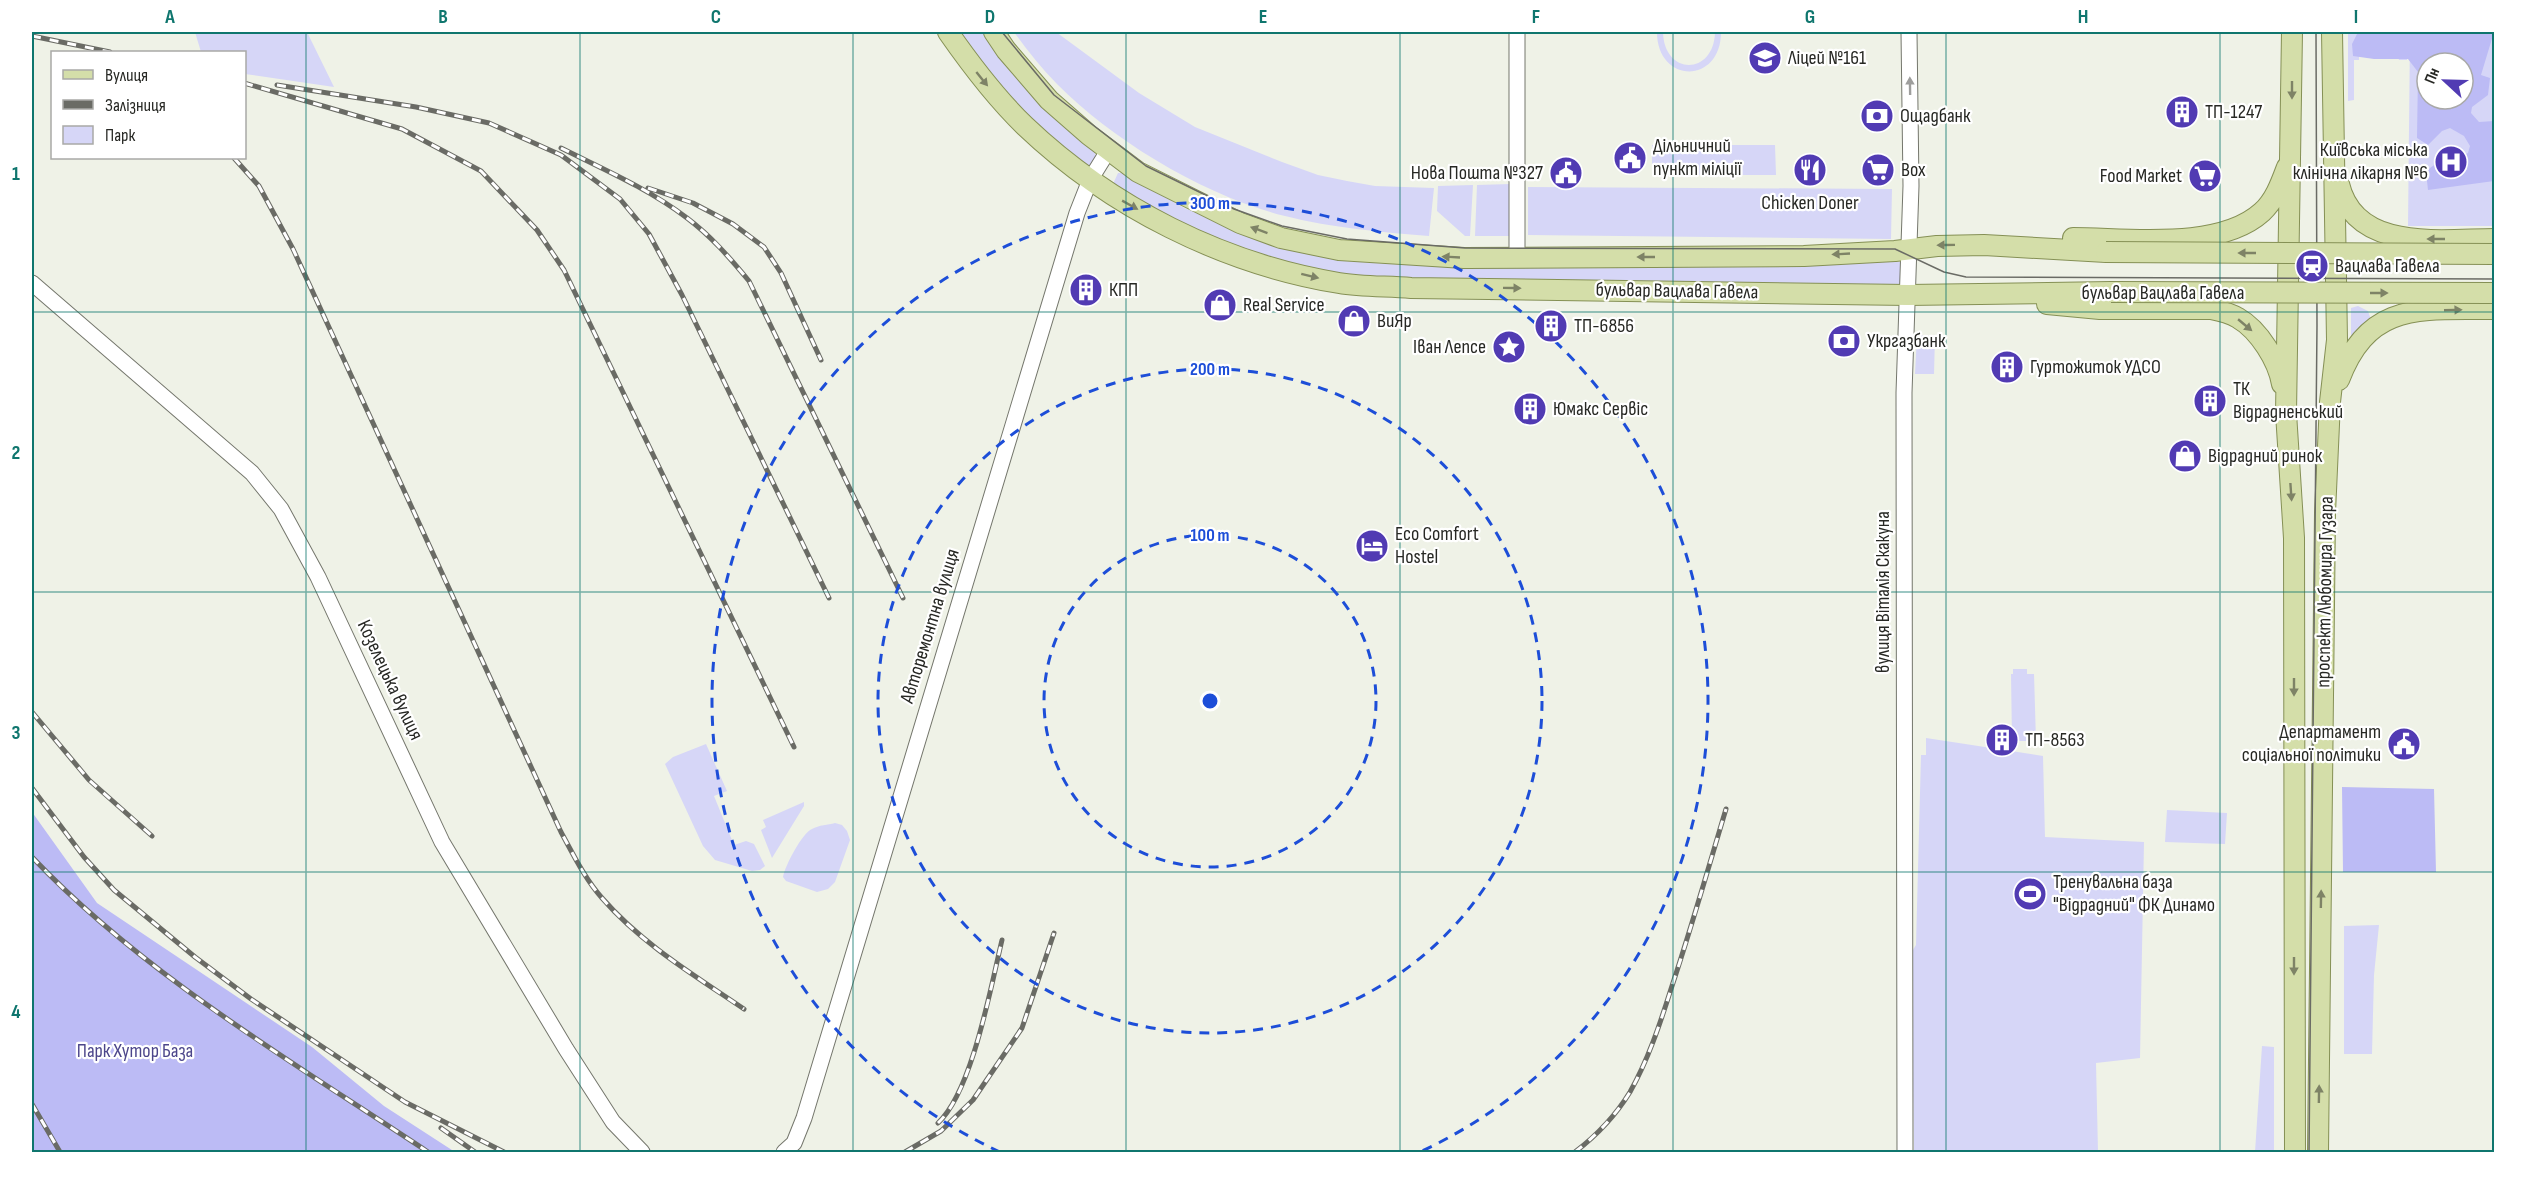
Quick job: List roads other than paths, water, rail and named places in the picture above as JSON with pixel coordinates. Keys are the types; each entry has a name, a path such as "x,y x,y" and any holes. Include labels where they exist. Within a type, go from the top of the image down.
{"main road":[{"name":"бульвар Вацлава Гавела","path":"948,32 982,80 1026,127 1090,180 1123,201 1215,249 1269,266 1339,283 1411,288 1908,295 2111,292 2494,293"},
{"name":"бульвар Вацлава Гавела","path":"994,32 1018,66 1049,100 1108,151 1138,172 1240,223 1281,238 1339,250 1464,258 1804,256 1937,246 1984,245 2106,252 2494,254"},
{"name":"проспект Любомира Гузара","path":"2292,32 2292,154 2286,413 2294,538 2295,1152"},
{"name":"проспект Любомира Гузара","path":"2318,1152 2324,619 2330,402 2337,340 2336,150 2332,32"},
{"path":"2336,150 2340,187 2344,197 2355,213 2371,227 2385,234 2405,238 2494,239"},
{"path":"1984,245 2064,238 2185,239 2224,233 2243,225 2263,211 2275,196 2292,154"},
{"path":"1961,294 1980,298 2100,309 2211,309 2226,313 2240,319 2264,345 2281,379 2286,413"},
{"path":"2330,402 2347,358 2356,343 2376,325 2416,311 2494,309"}],"street":[{"path":"1517,32 1518,257"},
{"name":"вулиця Віталія Скакуна","path":"1905,1152 1904,393 1909,249 1909,32"},
{"name":"Авторемонтна вулиця","path":"784,1152 794,1143 804,1118 1053,292 1090,180 1108,151"},
{"name":"Козелецька вулиця","path":"32,283 252,474 281,509 318,577 442,842 566,1049 613,1122 642,1152"}],"tram line":[{"path":"1002,32 1054,95 1146,166 1234,209 1282,226 1347,239 1465,248 1895,249 1944,272 1966,277 2494,279"},
{"path":"2309,1152 2317,325 2316,32"}],"railway":[{"path":"32,36 105,51"},
{"path":"246,84 402,129 481,171 537,230 564,270 794,747"},
{"path":"277,85 416,107 489,123 561,155 620,199 649,234 682,295 829,598"},
{"path":"561,148 626,180 672,208 712,240 749,281 903,598"},
{"path":"235,159 259,186 293,249 561,832 590,883 618,915 651,944 744,1009"},
{"path":"648,188 693,203 733,224 764,247 781,273 821,360"},
{"path":"32,712 89,780 152,836"},
{"path":"32,788 84,857 114,890 195,957 251,999 405,1102 504,1152"},
{"path":"1575,1152 1612,1117 1630,1092 1642,1067 1658,1029 1726,809"},
{"path":"32,857 76,900 171,978 221,1015 428,1152"},
{"path":"905,1152 941,1131 973,1100 1022,1028 1054,933"},
{"path":"938,1123 961,1088 970,1064 986,1010 1002,940"},
{"path":"32,1104 60,1152"},
{"path":"441,1128 475,1152"}],"place":[{"name":"Ліцей №161","path":"1765,58"},
{"name":"ТП-1247","path":"2182,112"},
{"name":"Ощадбанк","path":"1877,116"},
{"name":"Дільничний пункт міліції","path":"1630,158"},
{"name":"Київська міська клінічна лікарня №6","path":"2451,162"},
{"name":"Chicken Doner","path":"1810,170"},
{"name":"Box","path":"1878,170"},
{"name":"Нова Пошта №327","path":"1566,173"},
{"name":"Food Market","path":"2205,176"},
{"name":"Вацлава Гавела","path":"2312,266"},
{"name":"КПП","path":"1086,290"},
{"name":"Real Service","path":"1220,305"},
{"name":"ВиЯр","path":"1354,321"},
{"name":"ТП-6856","path":"1551,326"},
{"name":"Укргазбанк","path":"1844,341"},
{"name":"Іван Лепсе","path":"1509,347"},
{"name":"Гуртожиток УДСО","path":"2007,367"},
{"name":"ТК Відрадненський","path":"2210,401"},
{"name":"Юмакс Сервіс","path":"1530,409"},
{"name":"Відрадний ринок","path":"2185,456"},
{"name":"Eco Comfort Hostel","path":"1372,546"},
{"name":"ТП-8563","path":"2002,740"},
{"name":"Департамент соціальної політики","path":"2404,744"},
{"name":"Тренувальна база \"Відрадний\" ФК Динамо","path":"2030,894"}],"park label":[{"name":"Парк Хутор База","path":"135,1051"}]}
